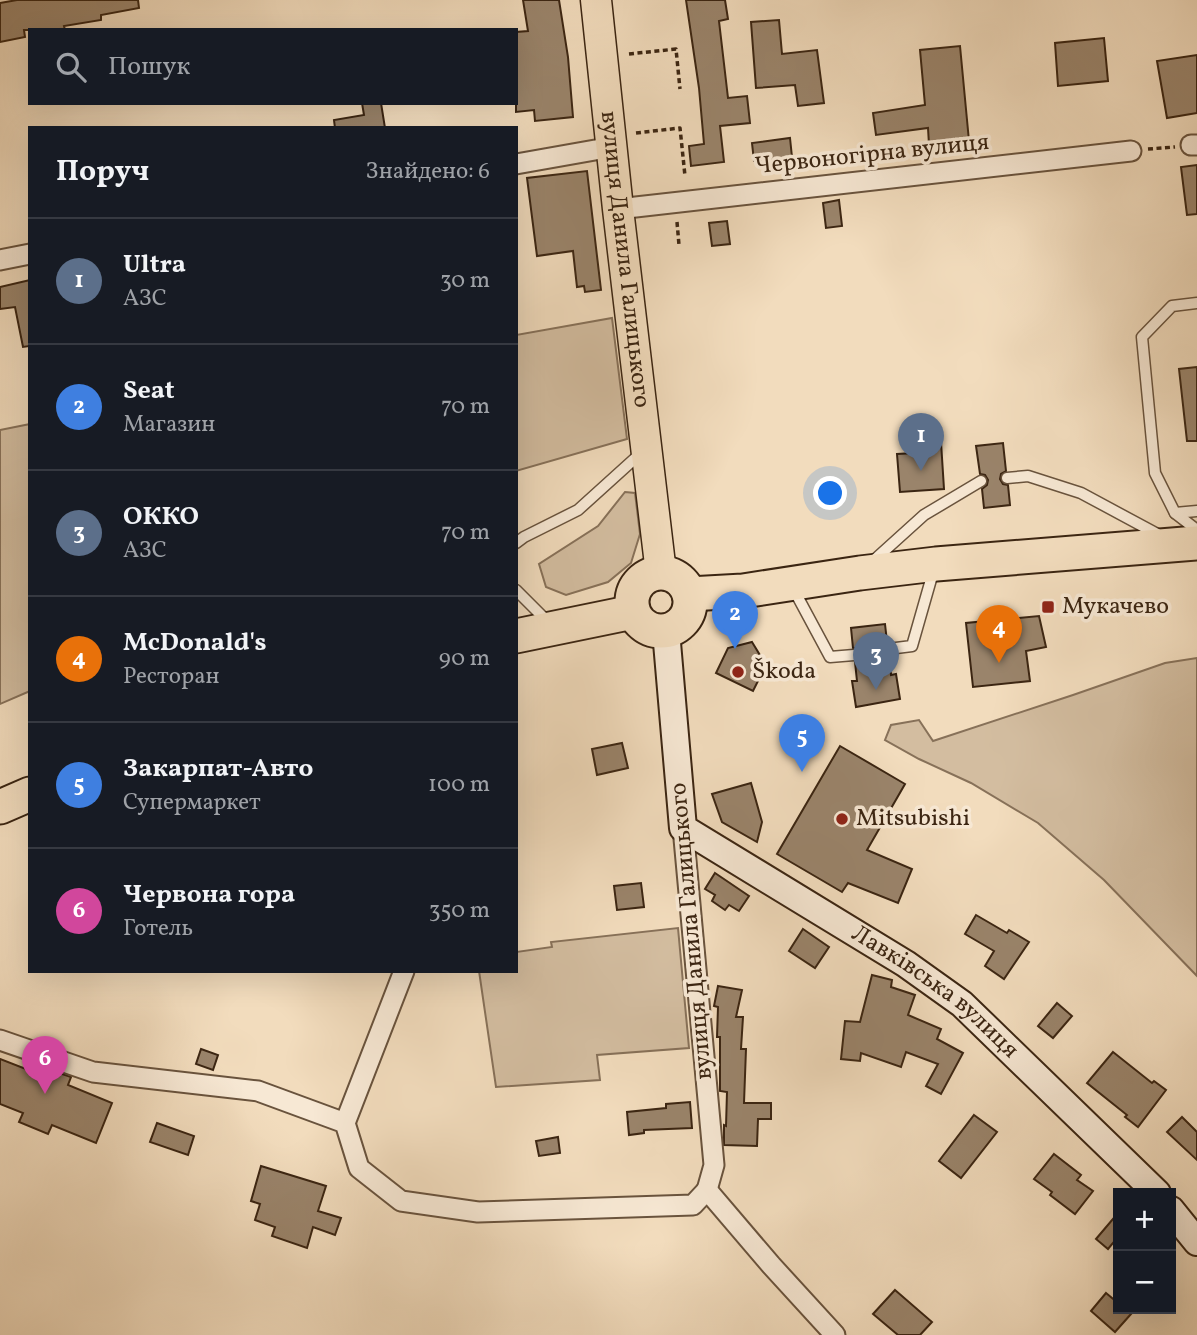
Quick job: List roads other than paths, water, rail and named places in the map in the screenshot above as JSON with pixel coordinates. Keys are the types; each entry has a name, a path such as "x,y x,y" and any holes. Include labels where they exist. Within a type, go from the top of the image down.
{"highway":[{"path":"689,594 743,590 1187,533"},
{"path":"662,572 674,575 683,583 689,594 690,606 686,617 677,626 666,631 652,630 640,623 633,612 634,589 641,580 650,575 662,572"},
{"path":"518,636 633,612"},
{"path":"0,807 28,795"}],"main road":[{"name":"вулиця Данила Галицького","path":"596,0 624,140 618,209 662,572"}],"street":[{"path":"518,164 624,140"},
{"name":"Червоногірна вулиця","path":"618,209 1131,151"},
{"path":"0,260 28,254"},
{"name":"вулиця Данила Галицького","path":"666,631 714,1165 706,1190"},
{"name":"Лавківська вулиця","path":"683,828 906,964 962,1004 1152,1188"},
{"path":"403,973 345,1123 359,1168 401,1201 478,1212 693,1205 706,1190 835,1335"},
{"path":"0,1040 93,1072 258,1091 345,1123"},
{"path":"1176,1216 1197,1242"}],"lane":[{"path":"1187,533 1155,474 1142,337 1172,306 1197,303"},
{"path":"518,542 578,510 646,448"},
{"path":"1007,478 1028,476 1187,533"},
{"path":"860,573 924,515 981,481"},
{"path":"1187,533 1197,511"},
{"path":"888,649 912,646 936,564"},
{"path":"790,583 830,657 854,654"},
{"path":"518,592 553,627"}],"place":[{"name":"Ultra","path":"921,471"},
{"name":"Мукачево","path":"1048,607"},
{"name":"Seat","path":"735,649"},
{"name":"McDonald's","path":"999,663"},
{"name":"Škoda","path":"738,672"},
{"name":"ОККО","path":"876,690"},
{"name":"Закарпат-Авто","path":"802,772"},
{"name":"Mitsubishi","path":"842,819"},
{"name":"Червона гора","path":"45,1094"}]}
